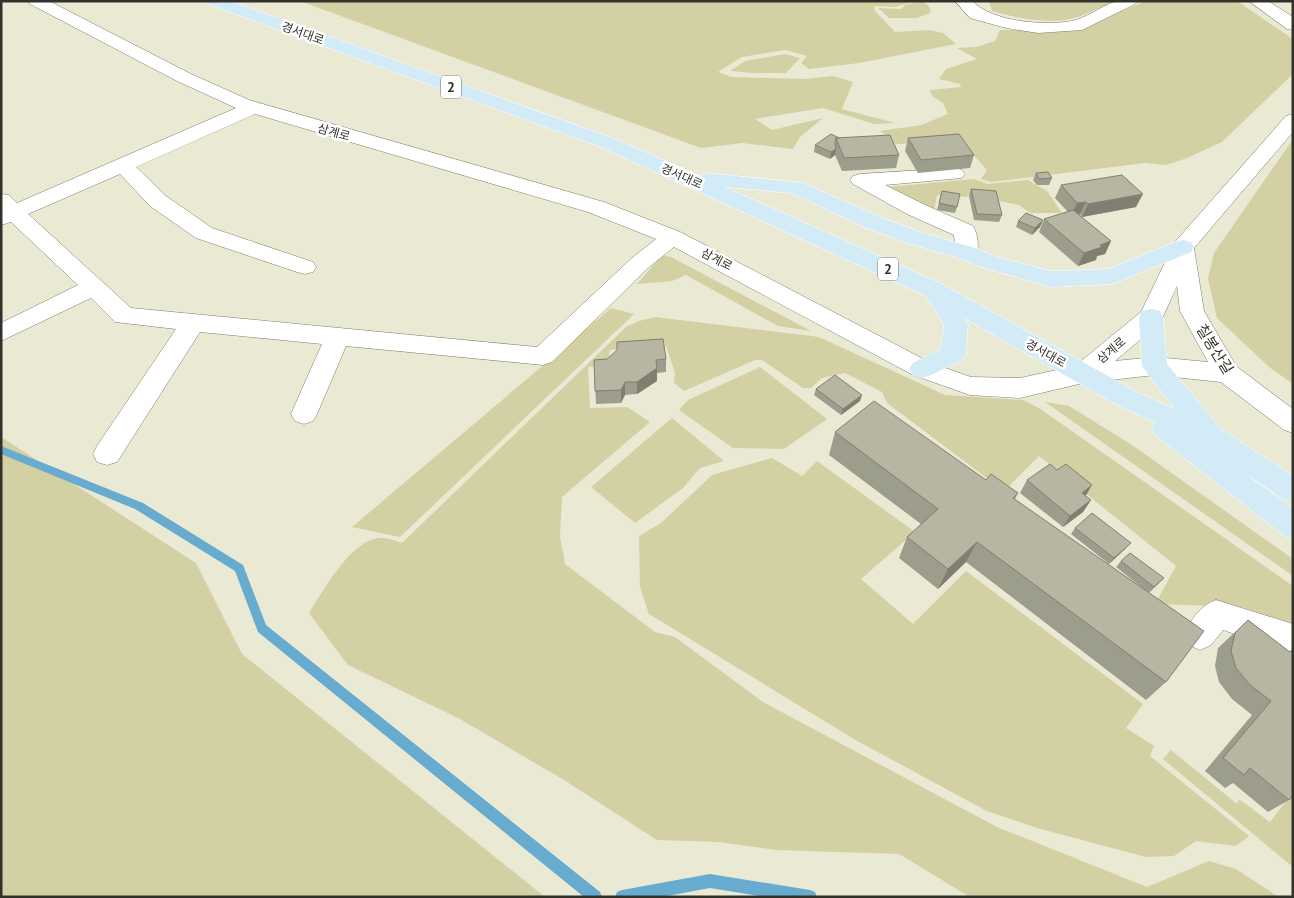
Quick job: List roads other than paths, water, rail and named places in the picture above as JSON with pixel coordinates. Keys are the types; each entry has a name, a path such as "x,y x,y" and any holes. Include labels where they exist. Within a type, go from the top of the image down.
{"main road":[{"name":"경서대로","path":"214,1 608,143 686,177 934,290 1128,399 1214,438 1293,491"},
{"path":"686,177 796,187 872,222 912,237 989,262 1051,279 1112,276 1183,247"},
{"path":"922,369 953,354 956,324 934,290"},
{"path":"1151,316 1155,366"},
{"name":"2","path":"1155,366 1214,438"},
{"name":"경서대로","path":"1128,399 1293,526"}],"street":[{"name":"삼계로","path":"36,1 183,77 253,108 596,208 672,237 922,369 970,386 1020,388 1083,374 1151,316 1183,247 1293,120"},
{"path":"963,1 976,14 1006,23 1038,28 1076,26 1129,1"},
{"path":"1257,1 1293,25"},
{"path":"253,108 123,165 6,210 94,287 124,316 543,356 640,263 672,237"},
{"path":"123,165 158,202 204,233 305,267"},
{"path":"955,174 860,180 916,209 965,231 967,254"},
{"name":"칠봉산길","path":"1183,247 1192,311 1227,373 1293,423"},
{"path":"1,333 94,287"},
{"path":"107,454 194,322"},
{"path":"304,414 338,336"},
{"path":"1083,374 1155,366 1227,373"},
{"path":"1200,635 1216,614 1293,638"}],"waterway":[{"path":"1,450 139,506 239,568 262,628 595,897"},
{"path":"622,897 710,881 810,897"}]}
